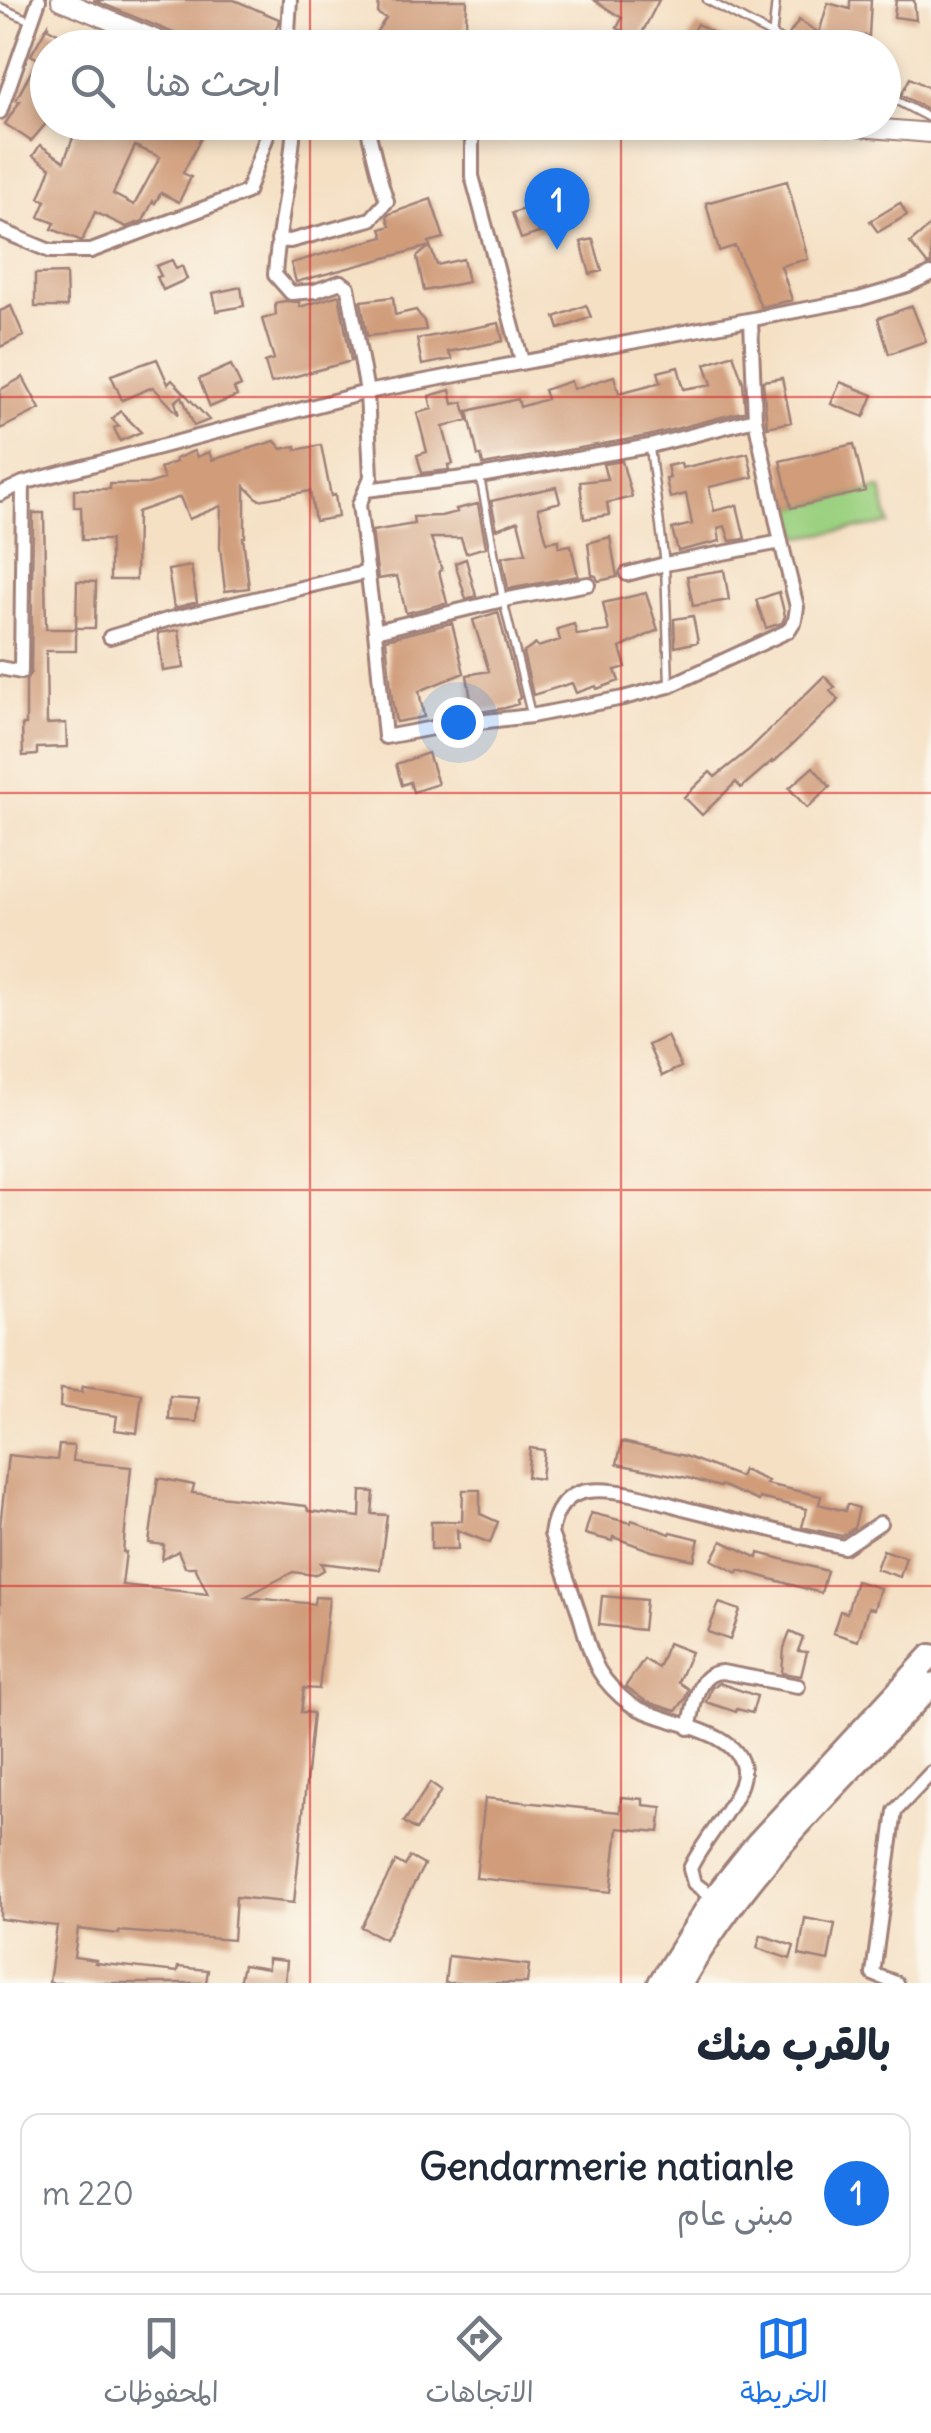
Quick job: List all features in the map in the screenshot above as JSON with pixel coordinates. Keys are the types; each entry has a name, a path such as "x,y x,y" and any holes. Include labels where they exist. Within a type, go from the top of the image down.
{"highway":[{"path":"660,1983 714,1898 756,1845 931,1656"},
{"path":"682,1983 723,1918 765,1864 931,1686"}],"main road":[{"path":"61,0 133,30"},
{"path":"901,131 931,133"}],"street":[{"path":"1,105 39,0"},
{"path":"287,30 289,0"},
{"path":"0,230 50,251 90,252 247,192 266,140"},
{"path":"293,140 276,275 294,293 341,282 348,287 368,392 372,477 359,505 385,737 623,698 668,686 788,631 795,620 796,606 756,419 751,321"},
{"path":"278,240 290,241 371,220 388,201 371,140"},
{"path":"472,140 472,176 522,361"},
{"path":"0,494 23,483 368,392 859,299 907,286 931,274"},
{"path":"366,490 480,476 650,446 756,419"},
{"path":"0,668 21,672 23,483"},
{"path":"628,574 781,542"},
{"path":"110,637 170,618 368,572"},
{"path":"375,630 588,584"},
{"path":"714,1898 694,1883 690,1870 741,1784 742,1764 724,1740 632,1706 614,1690 599,1670 551,1534 554,1518 561,1506 588,1491 628,1494 844,1548 880,1523"},
{"path":"689,1728 702,1682 712,1672 798,1686"},
{"path":"889,1982 873,1974 895,1811 931,1773"}],"lane":[{"path":"707,0 763,30"},
{"path":"773,30 776,0"},
{"path":"0,7 32,21"},
{"path":"901,103 931,119"},
{"path":"650,446 664,564 668,686"},
{"path":"480,476 503,600 531,716"}],"green space":[{"path":"881,488 889,524 799,537 791,508"}],"building":[{"path":"93,0 234,0 279,19 276,30 166,30"},
{"path":"379,0 467,0 466,30 378,30 386,18 378,14"},
{"path":"594,0 659,0 644,30 617,28 622,18"},
{"path":"850,0 871,0 869,30 820,30 828,3 850,9"},
{"path":"896,0 914,0 916,20 894,17"},
{"path":"799,20 814,30 792,30"},
{"path":"30,74 31,141 5,124 20,101 16,100"},
{"path":"910,78 931,89 931,111 901,95"},
{"path":"72,140 200,140 183,173 191,177 179,202 161,193 143,221 126,227 95,212 82,241 52,229 55,223 39,217 46,201 39,198 51,168 33,156 40,145 64,161","holes":["135,146 160,157 134,205 113,194"]},
{"path":"787,181 808,259 781,266 792,300 761,307 735,246 719,251 706,203"},
{"path":"559,197 566,224 521,239 512,213"},
{"path":"431,199 444,238 429,242 430,246 296,282 291,263 384,237 381,229 390,226 389,214"},
{"path":"900,203 907,215 878,232 870,221"},
{"path":"931,225 931,264 928,265 910,243"},
{"path":"593,239 602,271 590,274 581,242"},
{"path":"430,246 437,265 463,259 468,282 424,291 417,257"},
{"path":"172,260 176,269 182,266 187,279 163,290 156,266"},
{"path":"66,273 67,307 35,307 35,274"},
{"path":"241,287 244,306 217,311 213,293"},
{"path":"339,295 351,361 271,383 265,362 274,359 262,319 276,315 275,303 299,302 300,307"},
{"path":"393,297 395,315 416,310 426,330 367,336 361,301"},
{"path":"586,305 591,317 559,329 555,317"},
{"path":"11,306 24,336 0,347 0,311"},
{"path":"912,306 926,341 889,354 878,318"},
{"path":"499,323 503,341 448,352 452,359 422,365 417,339"},
{"path":"733,354 743,382 745,411 648,436 483,465 478,456 468,411 518,399 520,407 547,399 544,390 571,381 573,389 614,376 619,393 661,382 658,372 678,367 684,389 712,384 705,364"},
{"path":"157,359 168,384 172,380 209,420 194,426 182,396 175,402 179,415 153,387 122,400 111,375"},
{"path":"231,365 241,386 234,389 237,396 210,407 199,379"},
{"path":"23,377 40,409 0,429 0,390"},
{"path":"782,378 791,422 767,427 763,381"},
{"path":"840,382 873,395 864,417 831,404"},
{"path":"450,390 453,404 463,402 468,420 443,427 453,464 448,465 449,470 422,473 417,455 427,452 417,413 432,409 429,396"},
{"path":"120,411 141,432 120,441 114,428 119,426 112,419"},
{"path":"275,441 282,449 321,445 338,517 315,521 310,491 259,500 245,486 243,537 249,588 225,591 221,506 189,519 180,497 137,512 136,580 110,580 110,540 82,540 81,507 74,507 74,489 148,484 164,479 160,468 194,451 197,457 209,452 212,460"},
{"path":"854,444 865,491 791,508 780,461"},
{"path":"748,453 753,477 709,487 714,511 737,505 745,539 730,541 725,526 718,528 720,541 678,551 672,529 692,524 686,494 670,498 667,466 681,463 682,468"},
{"path":"622,461 632,497 607,503 609,515 584,519 580,482 607,479 603,464"},
{"path":"556,487 560,502 538,508 547,542 559,540 559,547 571,545 578,576 508,589 502,557 526,553 518,521 497,529 491,501"},
{"path":"478,504 486,547 466,553 461,538 431,538 442,570 439,571 447,603 406,613 397,576 378,579 372,531 414,524 413,517 441,516"},
{"path":"33,513 44,513 46,629 76,629 76,651 46,651 47,724 66,723 67,747 37,748 37,755 23,756 26,681 31,672"},
{"path":"610,537 617,577 598,581 592,575 588,543"},
{"path":"466,559 476,596 466,599 455,563"},
{"path":"191,566 197,602 174,608 168,570"},
{"path":"724,570 729,600 693,606 687,576"},
{"path":"77,581 96,582 95,628 76,628"},
{"path":"779,592 785,616 782,623 766,628 756,600"},
{"path":"646,593 658,630 620,648 626,667 615,670 619,681 576,693 572,683 533,695 523,653 536,644 538,647 560,640 557,629 574,624 577,635 609,631 603,603"},
{"path":"498,612 520,698 518,704 473,713 467,675 489,671 473,620"},
{"path":"693,616 698,642 675,647 674,619"},
{"path":"452,623 464,673 419,691 424,717 396,722 386,639"},
{"path":"179,630 184,668 163,671 158,633"},
{"path":"824,676 835,687 830,691 839,700 773,763 741,788 736,782 702,815 684,797 710,772 715,777 750,749"},
{"path":"428,753 438,784 413,792 410,782 402,785 396,764"},
{"path":"813,767 830,787 807,808 789,788"},
{"path":"667,1036 681,1067 662,1076 648,1045"},
{"path":"83,1386 142,1394 137,1433 115,1430 117,1416 60,1407 61,1389 82,1392"},
{"path":"170,1396 199,1398 197,1422 169,1420"},
{"path":"622,1442 685,1456 740,1477 743,1470 768,1481 766,1484 821,1496 819,1504 845,1511 847,1504 859,1508 854,1528 842,1536 802,1527 807,1509 760,1498 759,1501 721,1485 617,1464"},
{"path":"59,1445 74,1446 73,1461 131,1467 122,1585 208,1594 195,1567 185,1567 178,1551 162,1560 164,1545 149,1543 158,1478 194,1485 192,1493 306,1506 309,1511 360,1517 361,1491 374,1492 372,1514 387,1515 380,1570 321,1563 324,1570 314,1575 293,1572 245,1597 314,1604 315,1597 329,1598 319,1689 304,1688 301,1712 313,1713 294,1903 236,1897 233,1940 78,1929 74,1957 177,1972 178,1967 208,1970 206,1983 49,1983 57,1926 0,1919 0,1526 8,1455 57,1460"},
{"path":"530,1448 544,1450 541,1479 527,1477"},
{"path":"463,1490 480,1490 480,1514 498,1522 490,1543 457,1530 458,1549 431,1549 431,1522 462,1521"},
{"path":"591,1513 699,1539 694,1560 613,1537 612,1541 585,1534"},
{"path":"722,1541 758,1558 759,1553 827,1571 821,1593 739,1570 738,1573 712,1560"},
{"path":"883,1550 906,1557 900,1577 876,1569"},
{"path":"856,1581 880,1588 874,1609 868,1608 858,1641 833,1633 840,1611 847,1613"},
{"path":"602,1596 646,1600 643,1630 599,1625"},
{"path":"719,1603 740,1610 730,1640 708,1632"},
{"path":"790,1632 803,1638 798,1651 807,1652 801,1676 782,1673"},
{"path":"668,1643 691,1652 678,1682 688,1689 676,1711 647,1702 625,1687 644,1659 658,1668"},
{"path":"719,1683 757,1696 752,1713 706,1702 711,1688"},
{"path":"430,1783 441,1791 416,1830 404,1822"},
{"path":"621,1797 643,1799 643,1805 662,1807 659,1832 618,1828 611,1892 476,1878 485,1798 620,1812"},
{"path":"410,1857 424,1865 385,1939 361,1927 396,1861 405,1866"},
{"path":"805,1918 835,1924 828,1961 799,1955"},
{"path":"761,1935 794,1946 790,1959 757,1948"},
{"path":"448,1956 529,1965 527,1983 445,1983"},
{"path":"268,1959 287,1961 285,1983 239,1983 243,1965 268,1969"}],"place":[{"name":"Gendarmerie natianle","path":"557,250"}]}
